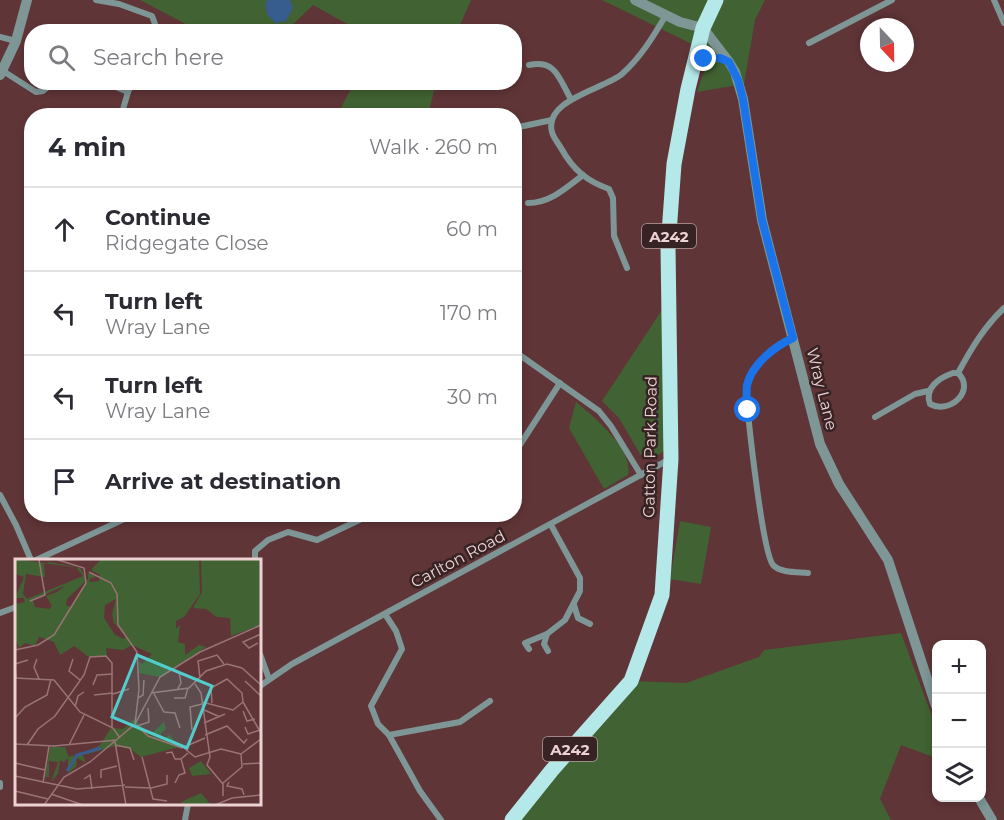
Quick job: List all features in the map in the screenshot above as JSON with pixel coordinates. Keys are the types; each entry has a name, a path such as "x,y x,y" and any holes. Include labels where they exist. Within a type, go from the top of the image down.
{"main road":[{"name":"A242","path":"703,28 716,0"},
{"name":"Gatton Park Road","path":"512,820 552,770 631,681 662,595 671,459 668,247 674,164 688,89 703,28"}],"street":[{"path":"24,85 2,73 16,41 27,0"},
{"path":"96,0 119,4 152,16 155,24"},
{"path":"635,0 680,22 703,28"},
{"path":"808,43 892,0"},
{"path":"994,0 1004,22"},
{"path":"627,268 614,236 613,198 609,189 591,182 565,156 552,132 552,120 561,107 571,99 619,76 636,61 649,45 666,15"},
{"name":"Wray Lane","path":"703,28 729,62 738,80 762,220 820,444 839,484 888,560 932,694"},
{"path":"0,37 16,41"},
{"path":"696,59 720,58 729,62"},
{"path":"529,65 542,62 551,66 571,99"},
{"path":"123,90 128,92 123,108"},
{"path":"522,126 552,120"},
{"path":"528,203 535,203 559,194 583,175"},
{"path":"958,373 975,342 990,321 1004,308"},
{"path":"793,338 768,354 750,377 746,391 769,558 773,566 780,570 808,573"},
{"path":"522,357 599,411 611,426 641,475"},
{"path":"928,391 930,404 940,408 951,405 961,396 964,388 962,377 958,373"},
{"path":"875,417 915,394 928,391 947,375 958,373"},
{"path":"522,442 560,383"},
{"name":"Carlton Road","path":"261,685 292,664 671,459"},
{"path":"0,495 30,559"},
{"path":"0,514 9,512"},
{"path":"40,559 118,522"},
{"path":"255,559 255,551 268,540 288,532 317,540 355,522"},
{"path":"529,649 525,643 548,634 565,620 580,591 580,578 551,525"},
{"path":"573,605 578,618 590,624"},
{"path":"0,613 15,607"},
{"path":"385,614 396,631 402,649 371,706 378,723 389,735 420,791 441,820"},
{"path":"548,634 544,644 548,651"},
{"path":"261,657 269,679"},
{"path":"389,735 460,722 490,701"},
{"path":"981,802 992,820"},
{"path":"185,820 188,805"}],"green space":[{"path":"140,0 471,0 460,24 347,24 313,5 293,24 186,24"},
{"path":"602,0 765,0 755,20 744,84 697,92 704,71 709,66 706,51"},
{"path":"350,90 434,90 430,108 341,108"},
{"path":"666,304 664,451 655,457 648,458 640,454 619,418 602,401"},
{"path":"576,402 611,434 625,455 628,475 604,489 569,428"},
{"path":"680,521 711,527 701,584 670,579"},
{"path":"901,633 932,716 932,757 901,745 880,799 891,820 519,820 631,681 686,683 759,657 764,650"}],"water":[{"path":"268,0 290,0 293,8 286,21 275,23 267,14 265,3"}],"route":[{"path":"704,59 720,58 729,62 738,80 762,220 793,338 768,354 750,377 746,391 748,410"}]}
